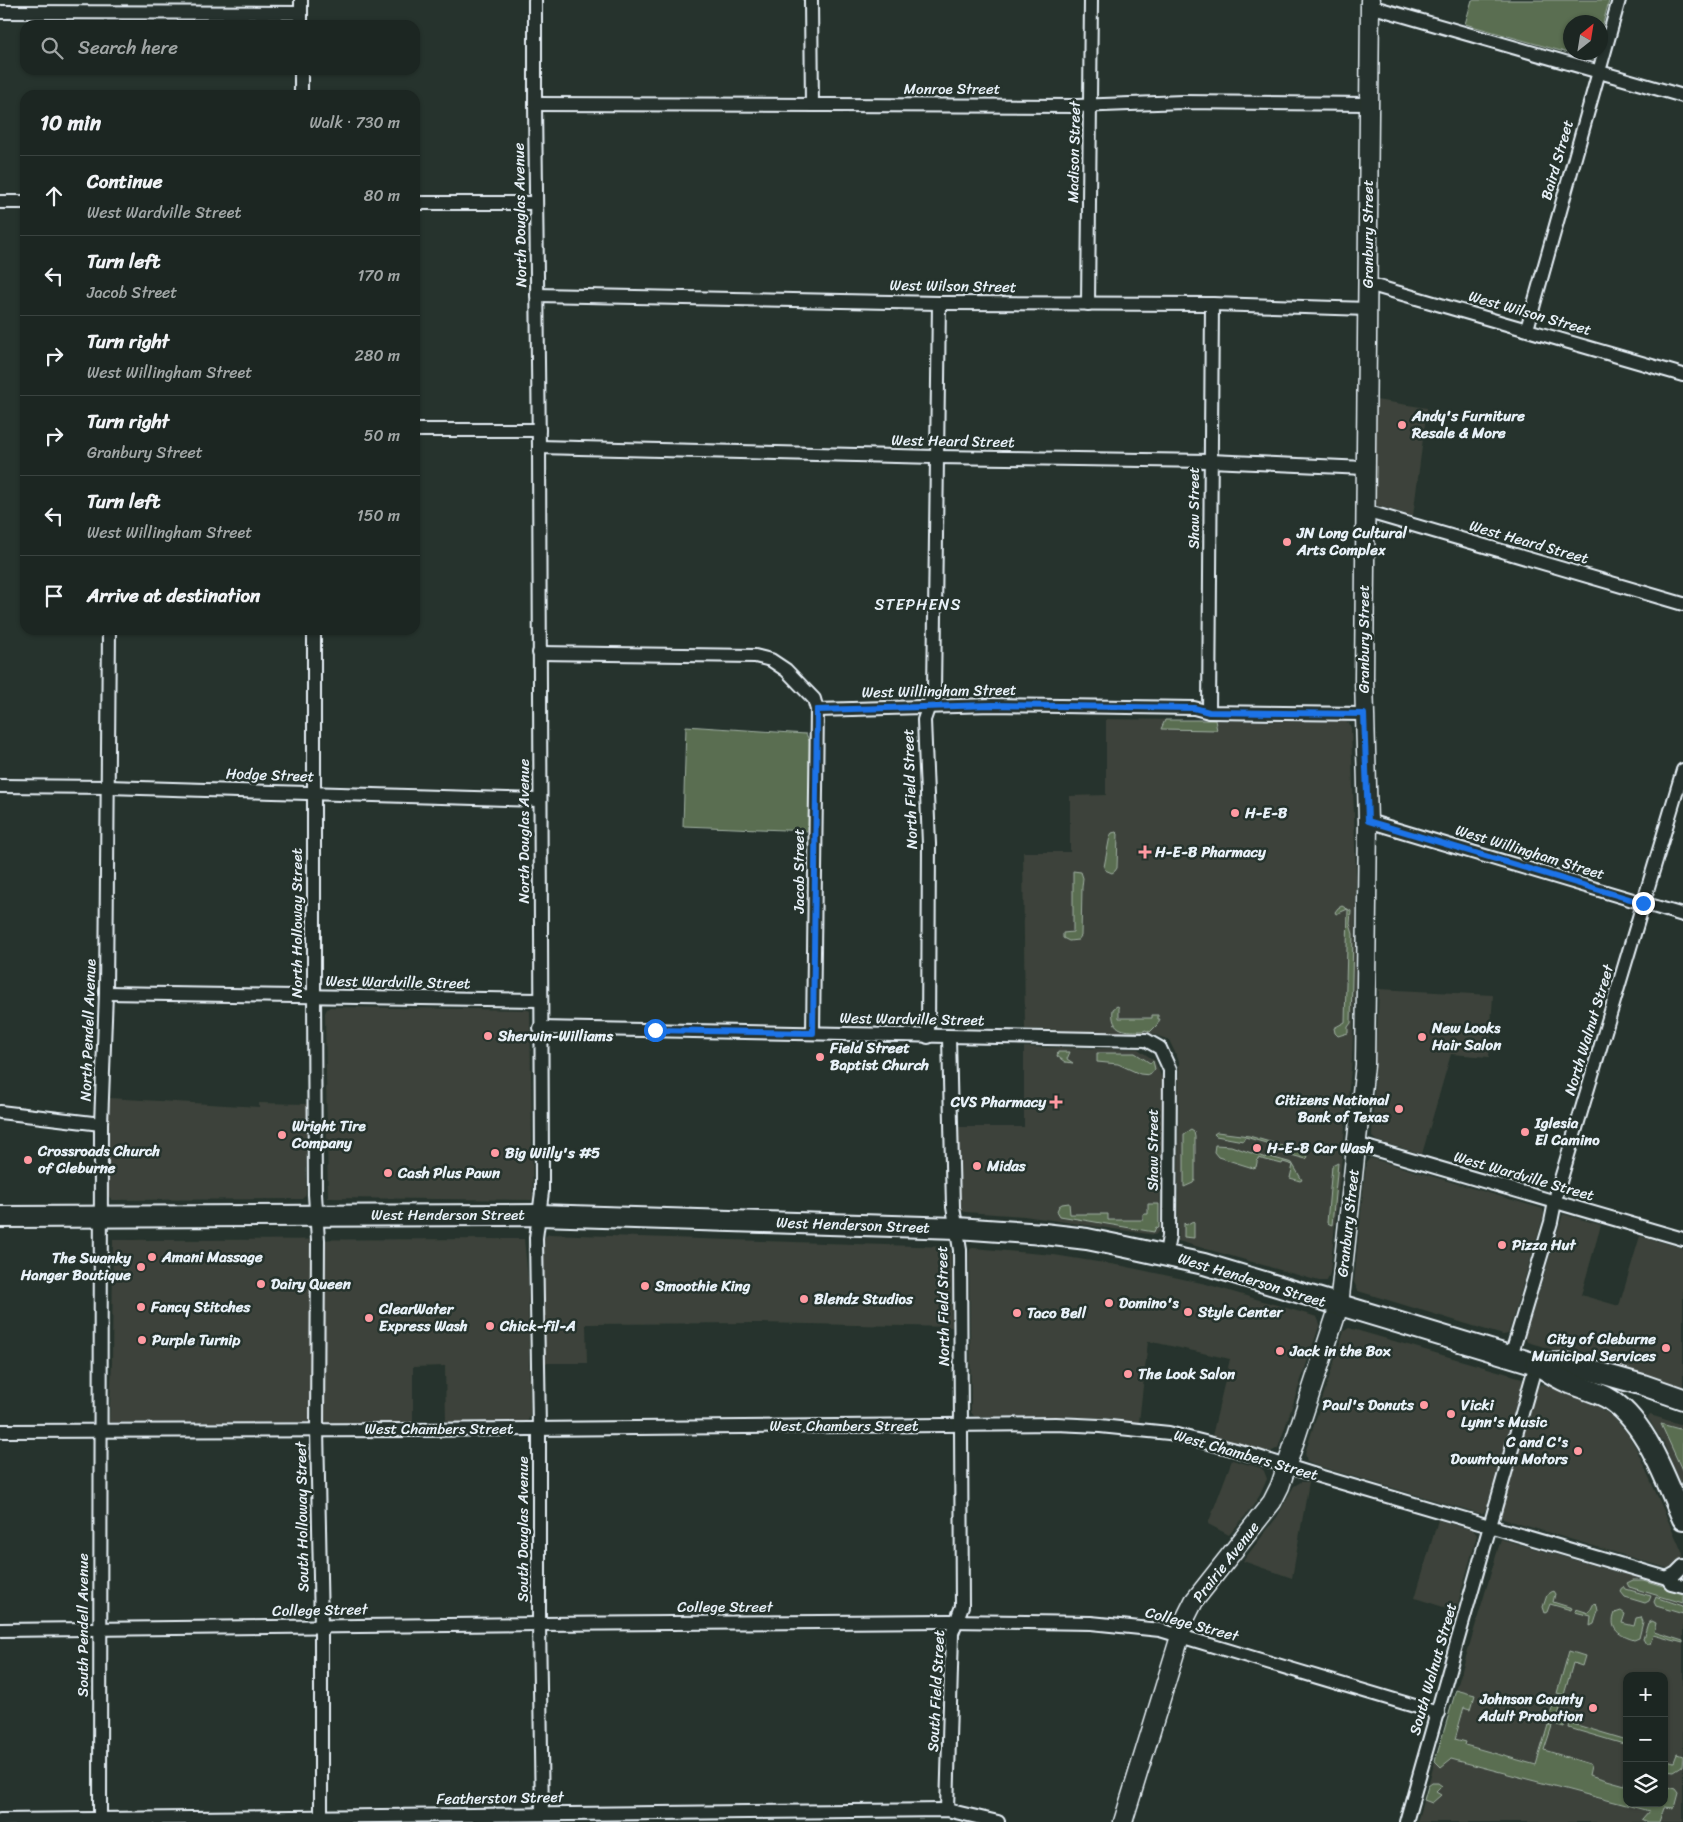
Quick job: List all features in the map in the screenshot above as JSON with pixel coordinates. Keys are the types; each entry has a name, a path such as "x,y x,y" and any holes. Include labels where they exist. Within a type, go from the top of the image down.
{"main road":[{"name":"West Henderson Street","path":"0,1218 539,1214 957,1228 1070,1237 1166,1254 1536,1364 1565,1363 1644,1385 1683,1399"},
{"path":"1536,1364 1562,1380 1589,1389 1606,1398 1620,1407 1632,1419 1649,1445 1683,1519"}],"street":[{"path":"0,12 301,19 301,0"},
{"name":"North Douglas Avenue","path":"535,0 534,104 539,430 542,1170 539,1214"},
{"path":"811,0 812,105"},
{"name":"Madison Street","path":"1088,304 1091,0"},
{"name":"Baird Street","path":"1526,329 1620,0"},
{"path":"1370,3 1683,96"},
{"name":"Granbury Street","path":"1340,1306 1366,1044 1368,821 1364,714 1370,3"},
{"path":"300,90 301,75"},
{"name":"Monroe Street","path":"534,104 1077,106 1183,102 1368,104"},
{"path":"0,202 20,202"},
{"path":"420,203 536,203"},
{"name":"West Wilson Street","path":"1368,284 1683,375"},
{"name":"West Wilson Street","path":"537,295 939,303 1212,304 1368,308"},
{"name":"North Field Street","path":"928,1037 929,853 924,720 934,691 939,303"},
{"name":"Shaw Street","path":"1209,712 1212,304"},
{"path":"420,430 539,430"},
{"name":"West Heard Street","path":"539,447 936,457 1210,461 1365,468"},
{"name":"West Heard Street","path":"1365,511 1683,604"},
{"name":"North Pendell Avenue","path":"99,1430 101,1124 106,993 109,635"},
{"name":"North Holloway Street","path":"314,635 315,1194 317,1216"},
{"path":"539,653 755,656 771,660 786,670 814,699 817,710"},
{"name":"West Willingham Street","path":"817,710 992,705 1194,708 1209,712 1364,714"},
{"name":"Jacob Street","path":"813,1033 817,710"},
{"name":"North Walnut Street","path":"1511,1356 1683,770"},
{"name":"Hodge Street","path":"0,786 313,792 539,800"},
{"name":"West Willingham Street","path":"1368,821 1683,915"},
{"name":"West Wardville Street","path":"106,993 540,1000"},
{"name":"West Wardville Street","path":"540,1028 1146,1040 1160,1048"},
{"name":"North Field Street","path":"950,1037 953,1207 960,1250 962,1425"},
{"name":"Shaw Street","path":"1160,1048 1170,1070 1169,1236 1166,1254"},
{"path":"0,1112 101,1124"},
{"name":"West Wardville Street","path":"1356,1144 1683,1239"},
{"name":"South Douglas Avenue","path":"539,1214 536,1238 542,1814"},
{"name":"South Holloway Street","path":"317,1216 316,1429 321,1817"},
{"name":"Prairie Avenue","path":"1123,1822 1186,1617 1194,1601 1272,1502 1280,1486 1340,1306"},
{"path":"1490,1525 1536,1364"},
{"name":"West Chambers Street","path":"0,1431 1056,1424 1098,1426 1169,1433 1236,1450 1667,1578 1671,1583 1683,1586"},
{"name":"South Field Street","path":"947,1810 952,1632 962,1606 962,1425"},
{"name":"South Pendell Avenue","path":"99,1430 100,1819"},
{"name":"South Walnut Street","path":"1406,1822 1490,1525"},
{"path":"1667,1578 1683,1566"},
{"name":"College Street","path":"0,1630 956,1621 1111,1624 1160,1630 1438,1714"},
{"name":"Featherston Street","path":"0,1820 190,1820 321,1817 478,1818 542,1814 763,1817 947,1810 998,1822"}],"shaded area":[{"path":"1376,400 1427,408 1413,516 1378,506 1375,503"},
{"path":"1106,719 1345,722 1349,723 1351,728 1356,875 1352,1059 1330,1273 1327,1281 1319,1281 1178,1241 1179,1061 1169,1040 1150,1033 1025,1029 1023,852 1070,852 1070,796 1106,795"},
{"path":"1379,989 1493,995 1489,1057 1451,1054 1422,1154 1377,1141 1372,1137"},
{"path":"330,1007 530,1011 533,1200 328,1198 325,1013"},
{"path":"1024,1047 1138,1049 1155,1061 1162,1078 1160,1231 1155,1235 1024,1216 965,1212 960,1210 956,1127 1024,1127"},
{"path":"109,1098 259,1107 259,1103 307,1104 306,1195 302,1199 112,1200 107,1194"},
{"path":"1370,1158 1543,1209 1544,1215 1508,1334 1503,1335 1358,1291 1354,1282 1366,1163"},
{"path":"1563,1214 1601,1225 1581,1295 1619,1306 1640,1236 1683,1248 1683,1388 1527,1342 1525,1337"},
{"path":"549,1234 947,1247 951,1251 952,1327 759,1323 586,1324 587,1363 545,1363 543,1238"},
{"path":"524,1239 528,1278 530,1416 527,1422 446,1423 445,1366 413,1367 413,1422 109,1422 112,1363 113,1240"},
{"path":"970,1249 1054,1255 1123,1266 1206,1284 1317,1317 1320,1324 1278,1448 1270,1452 1212,1436 1230,1359 1148,1341 1139,1422 1064,1416 974,1416 971,1412 969,1253"},
{"path":"1349,1328 1522,1378 1523,1382 1486,1509 1483,1513 1307,1462 1305,1453 1344,1331"},
{"path":"1541,1384 1579,1395 1595,1404 1614,1418 1627,1433 1637,1450 1683,1554 1682,1561 1674,1568 1670,1569 1503,1519 1501,1515 1537,1387"},
{"path":"1650,1415 1683,1425 1683,1488 1664,1444 1648,1418"},
{"path":"1232,1460 1261,1468 1267,1479 1251,1509 1229,1535 1208,1524"},
{"path":"1301,1482 1309,1482 1292,1578 1243,1561 1277,1517 1294,1486"},
{"path":"1438,1520 1473,1530 1477,1535 1456,1611 1415,1598"},
{"path":"1501,1539 1683,1591 1683,1822 1417,1822"}],"green space":[{"path":"1472,0 1609,1 1605,15 1563,15 1563,52 1465,24"},
{"path":"1165,720 1215,720 1217,730 1161,729"},
{"path":"686,726 806,734 811,744 810,831 683,826"},
{"path":"1116,832 1118,834 1117,868 1112,873 1105,870 1104,867 1110,836"},
{"path":"1073,871 1081,872 1083,878 1081,936 1078,940 1069,941 1063,938 1063,933 1073,932"},
{"path":"1342,906 1348,909 1336,914 1335,912 1338,908"},
{"path":"1348,909 1351,911 1350,924 1353,934 1351,1023 1348,1027 1348,1033 1338,1036 1334,1028 1345,1022"},
{"path":"1117,1006 1119,1007 1119,1018 1152,1018 1152,1015 1158,1015 1158,1019 1160,1019 1150,1032 1121,1029 1114,1023 1113,1009"},
{"path":"1058,1052 1070,1052 1067,1059 1073,1063 1065,1062 1057,1056"},
{"path":"1097,1053 1135,1053 1150,1063 1153,1061 1155,1069 1150,1075 1140,1074 1118,1064 1097,1062"},
{"path":"1191,1130 1194,1132 1195,1137 1195,1180 1184,1187 1184,1134"},
{"path":"1217,1132 1249,1136 1301,1151 1308,1157 1306,1159 1272,1150 1273,1145 1245,1137 1243,1141 1216,1136 1214,1134"},
{"path":"1215,1145 1231,1146 1266,1158 1267,1156 1292,1163 1302,1180 1290,1178 1293,1165 1258,1158 1256,1167 1253,1168 1218,1157 1214,1152"},
{"path":"1338,1163 1332,1225 1327,1223 1332,1166"},
{"path":"1069,1203 1070,1214 1108,1214 1108,1220 1143,1220 1143,1214 1148,1214 1148,1204 1159,1204 1159,1228 1156,1227 1154,1232 1060,1216 1057,1211 1059,1206"},
{"path":"1193,1221 1194,1238 1184,1237 1184,1223 1186,1225"},
{"path":"1661,1424 1683,1430 1683,1472"},
{"path":"1633,1580 1643,1580 1683,1592 1683,1603 1629,1587 1627,1583"},
{"path":"1624,1586 1626,1589 1651,1596 1649,1601 1645,1603 1625,1597 1621,1592"},
{"path":"1553,1591 1555,1594 1553,1602 1572,1608 1571,1610 1550,1604 1545,1613 1543,1607 1547,1595"},
{"path":"1656,1597 1683,1606 1683,1614 1656,1606 1654,1602"},
{"path":"1594,1603 1598,1611 1594,1624 1590,1626 1591,1616 1575,1612 1576,1609 1589,1613"},
{"path":"1621,1611 1625,1614 1622,1623 1634,1626 1636,1618 1641,1617 1643,1622 1639,1638 1634,1640 1629,1638 1620,1634 1615,1628 1613,1619 1615,1613"},
{"path":"1652,1621 1656,1623 1654,1632 1683,1641 1683,1643 1653,1635 1650,1644 1646,1644 1643,1639 1648,1623"},
{"path":"1569,1651 1585,1656 1582,1666 1573,1663 1564,1695 1557,1693"},
{"path":"1456,1690 1475,1695 1471,1709 1464,1707 1455,1739 1466,1742 1465,1745 1536,1765 1548,1725 1552,1726 1544,1750 1590,1764 1589,1775 1623,1784 1623,1804 1451,1759 1441,1767 1435,1761"},
{"path":"1556,1695 1563,1698 1557,1719 1565,1722 1564,1727 1548,1722"},
{"path":"1570,1723 1623,1739 1623,1744 1569,1728"},
{"path":"1677,1754 1683,1756 1682,1766 1674,1771 1668,1770 1668,1760 1674,1762"},
{"path":"1432,1783 1438,1783 1442,1786 1436,1792 1441,1795 1432,1803 1424,1800 1428,1786"},
{"path":"1668,1787 1675,1789 1678,1793 1674,1808 1664,1807 1668,1807"},
{"path":"1634,1807 1664,1807 1659,1822 1648,1822 1642,1819 1649,1811"}],"place":[{"name":"Andy's Furniture Resale & More","path":"1402,425"},
{"name":"JN Long Cultural Arts Complex","path":"1287,542"},
{"name":"H-E-B","path":"1235,813"},
{"name":"H-E-B Pharmacy","path":"1145,852"},
{"name":"Sherwin-Williams","path":"488,1036"},
{"name":"New Looks Hair Salon","path":"1422,1037"},
{"name":"Field Street Baptist Church","path":"820,1057"},
{"name":"CVS Pharmacy","path":"1056,1102"},
{"name":"Citizens National Bank of Texas","path":"1399,1109"},
{"name":"Iglesia El Camino","path":"1525,1132"},
{"name":"Wright Tire Company","path":"282,1135"},
{"name":"H-E-B Car Wash","path":"1257,1148"},
{"name":"Big Willy's #5","path":"495,1153"},
{"name":"Crossroads Church of Cleburne","path":"28,1160"},
{"name":"Midas","path":"977,1166"},
{"name":"Cash Plus Pawn","path":"388,1173"},
{"name":"Pizza Hut","path":"1502,1245"},
{"name":"Amani Massage","path":"152,1257"},
{"name":"The Swanky Hanger Boutique","path":"141,1267"},
{"name":"Dairy Queen","path":"261,1284"},
{"name":"Smoothie King","path":"645,1286"},
{"name":"Blendz Studios","path":"804,1299"},
{"name":"Domino's","path":"1109,1303"},
{"name":"Fancy Stitches","path":"141,1307"},
{"name":"Style Center","path":"1188,1312"},
{"name":"Taco Bell","path":"1017,1313"},
{"name":"ClearWater Express Wash","path":"369,1318"},
{"name":"Chick-fil-A","path":"490,1326"},
{"name":"Purple Turnip","path":"142,1340"},
{"name":"City of Cleburne Municipal Services","path":"1666,1348"},
{"name":"Jack in the Box","path":"1280,1351"},
{"name":"The Look Salon","path":"1128,1374"},
{"name":"Paul's Donuts","path":"1424,1405"},
{"name":"Vicki Lynn's Music","path":"1451,1414"},
{"name":"C and C's Downtown Motors","path":"1578,1451"},
{"name":"Johnson County Adult Probation","path":"1593,1708"}],"district":[{"name":"STEPHENS","path":"918,604"}],"route":[{"path":"655,1030 813,1033 817,710 992,705 1194,708 1209,712 1364,714 1368,821 1643,903"}]}
